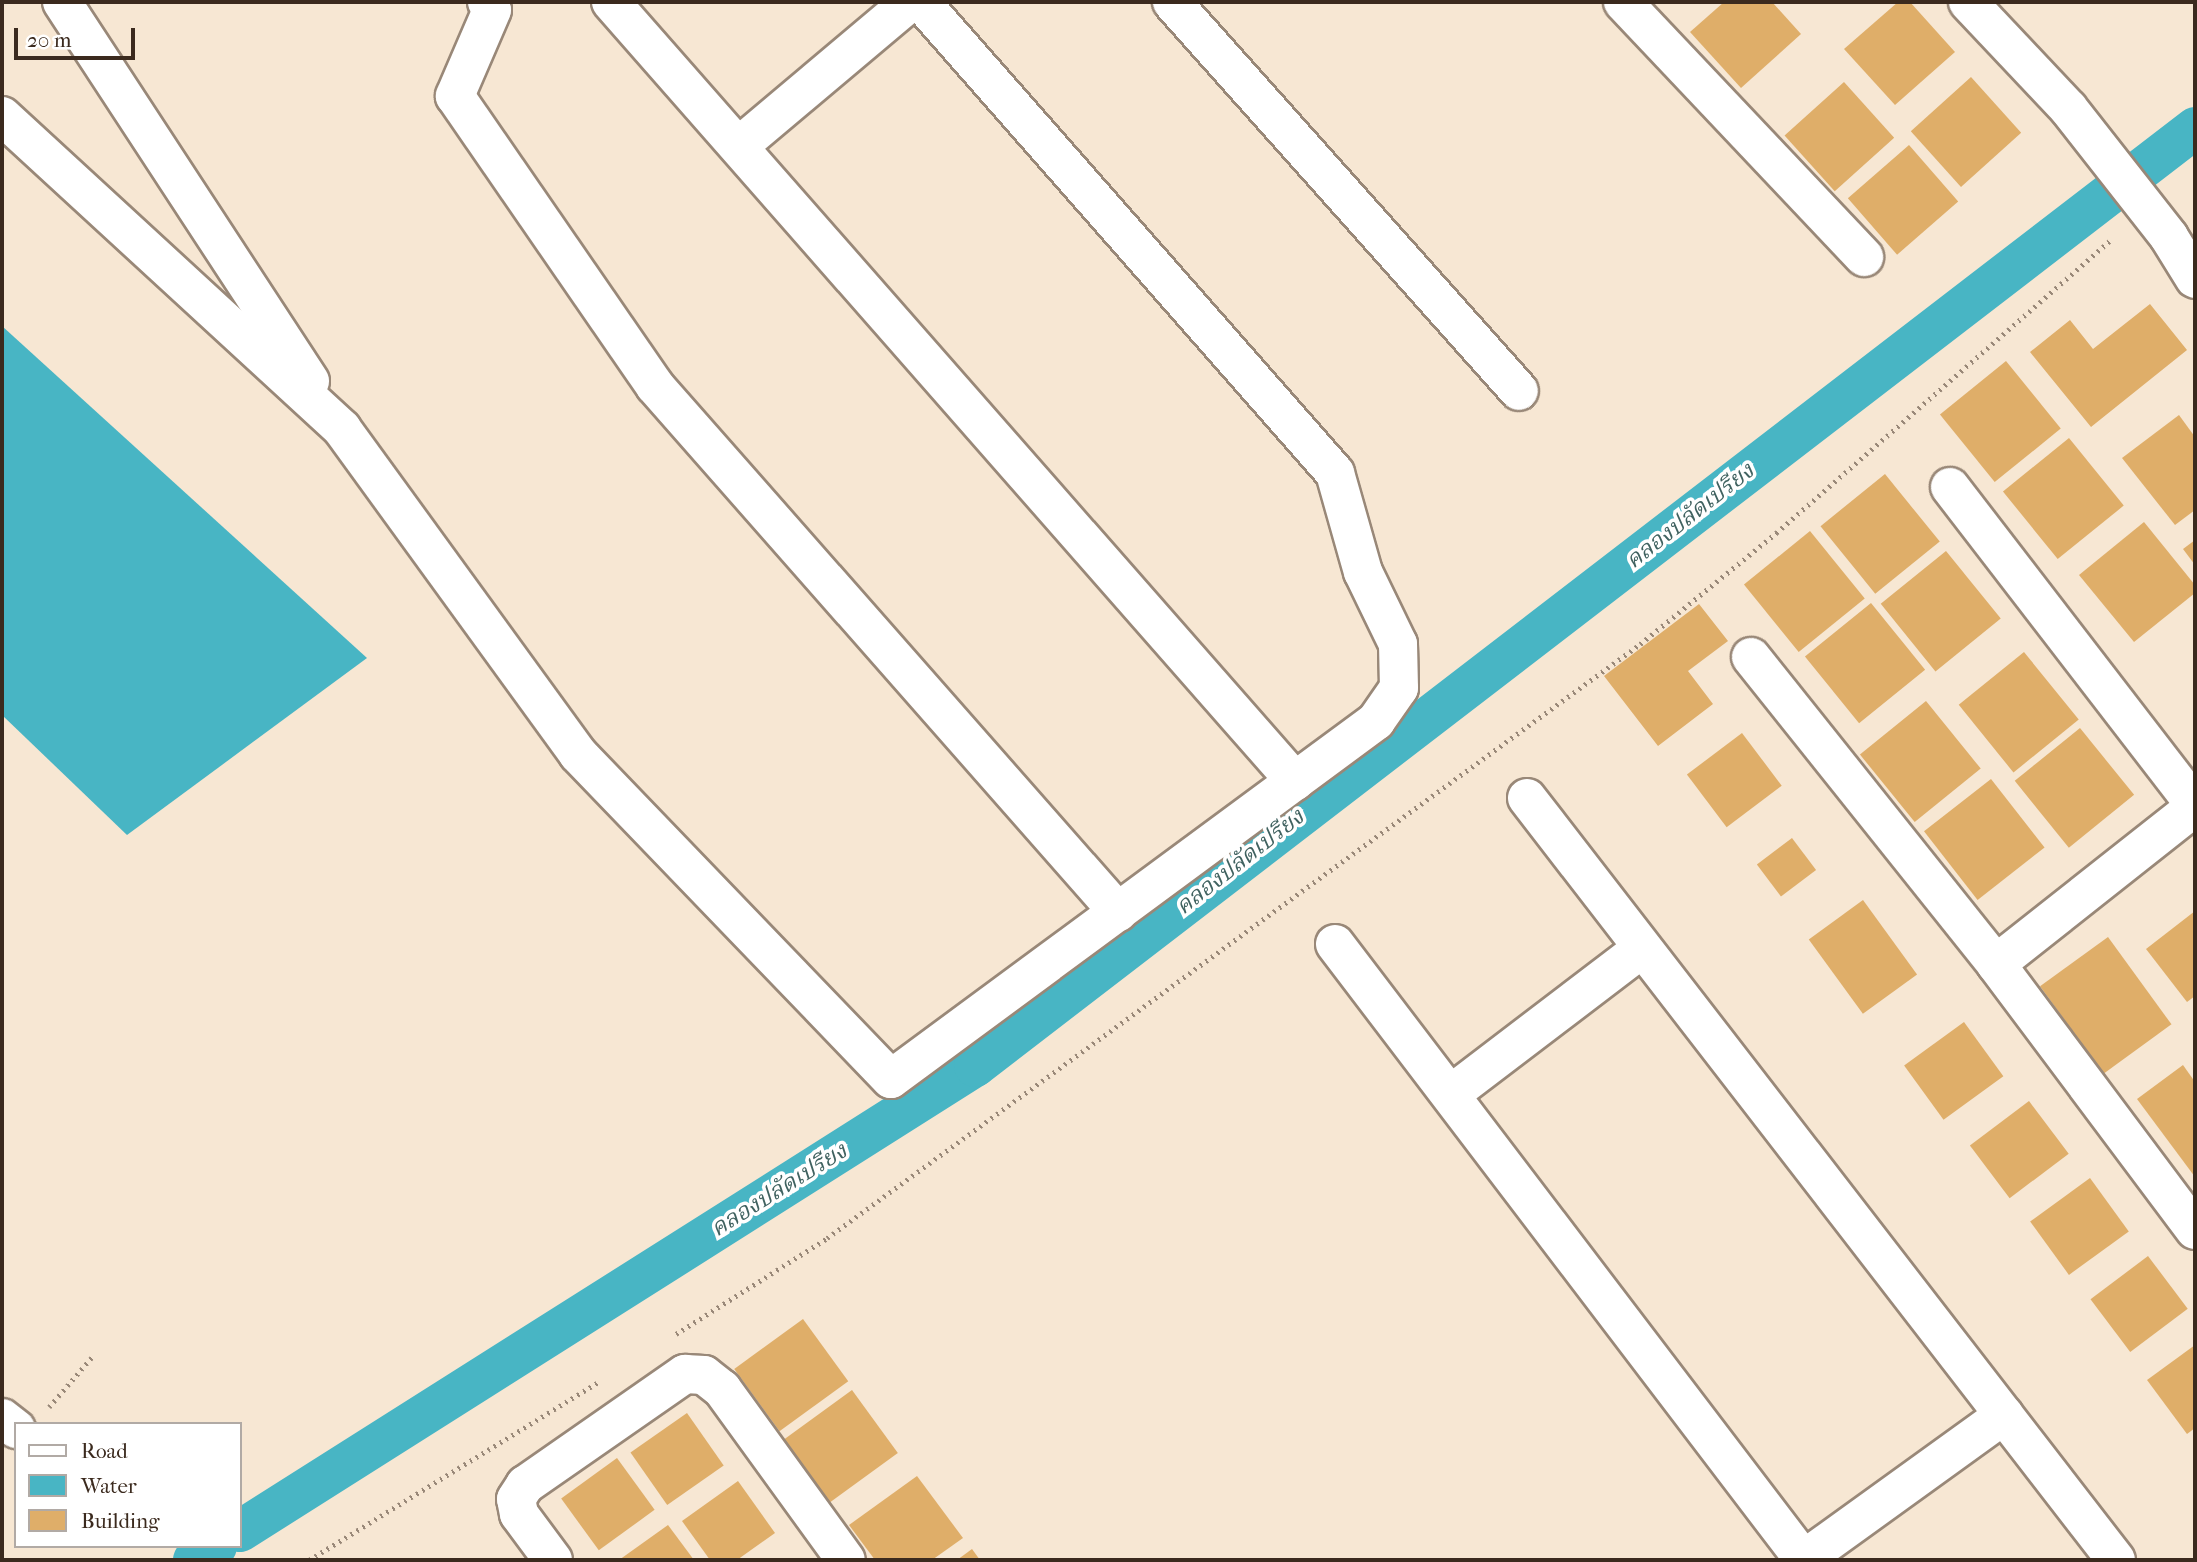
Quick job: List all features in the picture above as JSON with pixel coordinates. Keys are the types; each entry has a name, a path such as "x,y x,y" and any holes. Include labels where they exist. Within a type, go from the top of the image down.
{"street":[{"path":"62,2 342,429 578,754 891,1079 1376,721 1399,688 1398,644 1363,572 1335,473 921,2"},
{"path":"487,2 492,10 455,96 655,386 1118,912"},
{"path":"611,2 1295,780"},
{"path":"739,146 911,2"},
{"path":"1172,2 1519,391"},
{"path":"1623,2 1864,257"},
{"path":"1968,2 2068,108 2169,237 2195,279"},
{"path":"2,116 342,429"},
{"path":"1950,487 2195,806 1996,964"},
{"path":"1751,657 1996,964 2195,1230"},
{"path":"1527,798 1641,949 2116,1560"},
{"path":"1335,944 1804,1560 2004,1415"},
{"path":"1451,1094 1641,949"},
{"path":"553,1560 519,1514 516,1499 525,1485 684,1374 704,1375 722,1390 846,1560"},
{"path":"2,1418 29,1422"}],"path":[{"path":"672,1336 827,1238 1640,644 1776,533 2110,241"},
{"path":"29,1422 92,1357"},
{"path":"309,1560 603,1378"}],"water":[{"path":"2,326 367,658 127,835 2,715"}],"building":[{"path":"1724,2 1772,2 1801,34 1741,88 1690,32"},
{"path":"1898,2 1910,2 1955,52 1895,105 1844,49"},
{"path":"1971,77 2021,133 1961,187 1911,131"},
{"path":"1844,82 1894,138 1835,191 1785,136"},
{"path":"1909,145 1958,202 1897,255 1848,198"},
{"path":"2150,304 2187,350 2091,427 2030,352 2070,320 2093,349"},
{"path":"2006,361 2061,429 1995,482 1940,414"},
{"path":"2179,415 2195,437 2195,510 2175,525 2122,458"},
{"path":"2069,438 2124,506 2058,559 2003,491"},
{"path":"1885,474 1940,542 1875,594 1820,526"},
{"path":"2144,522 2195,585 2195,593 2134,642 2079,575"},
{"path":"1810,531 1865,599 1799,652 1744,584"},
{"path":"2195,540 2195,565 2183,549"},
{"path":"1946,551 2001,619 1935,671 1881,604"},
{"path":"1871,603 1925,670 1859,723 1805,656"},
{"path":"1699,604 1728,641 1688,671 1713,704 1658,746 1604,676"},
{"path":"2024,652 2079,720 2013,772 1959,705"},
{"path":"1926,701 1981,769 1915,822 1860,754"},
{"path":"2080,728 2134,795 2069,848 2015,781"},
{"path":"1742,733 1782,786 1727,827 1687,775"},
{"path":"1991,779 2045,848 1978,900 1924,831"},
{"path":"1792,838 1816,870 1781,896 1757,864"},
{"path":"1863,900 1917,974 1863,1014 1809,939"},
{"path":"2195,911 2195,996 2187,1002 2146,949"},
{"path":"2108,937 2171,1024 2104,1074 2040,986"},
{"path":"1964,1022 2003,1076 1944,1120 1904,1065"},
{"path":"2183,1065 2195,1082 2195,1177 2137,1099"},
{"path":"2029,1101 2069,1154 2010,1198 1970,1146"},
{"path":"2090,1178 2129,1231 2069,1275 2030,1221"},
{"path":"2148,1256 2188,1309 2130,1352 2090,1299"},
{"path":"803,1319 848,1381 779,1431 734,1369"},
{"path":"2195,1345 2195,1428 2187,1434 2147,1380"},
{"path":"852,1390 898,1453 829,1503 783,1440"},
{"path":"687,1413 724,1465 667,1505 630,1453"},
{"path":"617,1458 655,1510 599,1550 561,1499"},
{"path":"917,1476 963,1538 932,1560 875,1560 849,1525"},
{"path":"738,1481 775,1533 737,1560 710,1560 682,1521"},
{"path":"668,1525 694,1560 619,1560"},
{"path":"972,1549 980,1560 957,1560"}],"waterway":[{"name":"คลองปลัดเปรียง","path":"242,1530 975,1066 2195,128"},
{"name":"คลองปลัดเปรียง","path":"194,1560 213,1548"}]}
